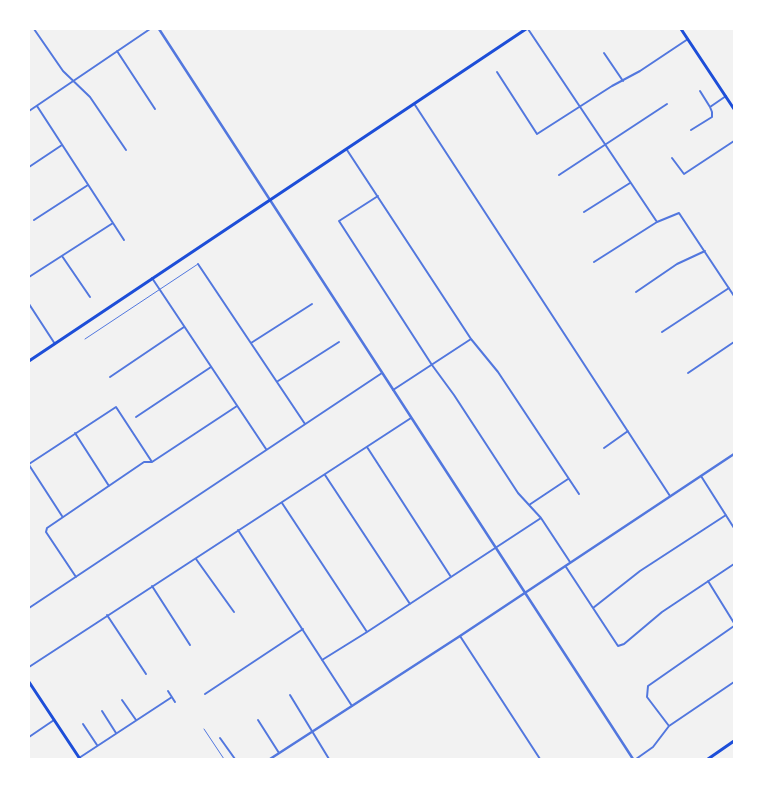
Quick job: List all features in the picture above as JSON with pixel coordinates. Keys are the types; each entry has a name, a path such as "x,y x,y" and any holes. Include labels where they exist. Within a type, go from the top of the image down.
{"main road":[{"path":"29,361 527,29"},
{"path":"681,29 734,109"},
{"path":"29,682 79,758"},
{"path":"708,759 734,741"}],"street":[{"path":"34,29 63,71 90,97 126,150"},
{"path":"29,111 150,29"},
{"path":"159,29 634,759 653,747 669,726 734,682"},
{"path":"527,29 657,222"},
{"path":"497,72 537,134 688,39"},
{"path":"117,51 154,110"},
{"path":"604,53 623,81"},
{"path":"691,130 712,117 710,107 700,91"},
{"path":"710,107 726,96"},
{"path":"414,104 670,496"},
{"path":"559,175 667,104"},
{"path":"37,106 124,240"},
{"path":"672,158 684,174 734,141"},
{"path":"29,167 62,145"},
{"path":"346,149 471,339 498,372 579,494"},
{"path":"584,212 630,183"},
{"path":"34,220 88,185"},
{"path":"378,196 339,221 518,493 541,518 570,562"},
{"path":"594,262 657,222 679,213 734,296"},
{"path":"29,277 113,223"},
{"path":"636,292 677,264 705,251"},
{"path":"62,256 90,297"},
{"path":"198,264 304,424"},
{"path":"152,278 266,449"},
{"path":"662,332 729,288"},
{"path":"29,304 55,344"},
{"path":"251,343 312,304"},
{"path":"110,377 184,327"},
{"path":"393,390 471,339"},
{"path":"277,382 339,342"},
{"path":"688,372 734,342"},
{"path":"136,417 211,367"},
{"path":"29,608 382,372"},
{"path":"76,577 46,532 47,528 144,462 152,462 237,406"},
{"path":"62,516 29,464 116,407 152,462"},
{"path":"29,667 412,418"},
{"path":"604,448 628,431"},
{"path":"75,433 109,486"},
{"path":"367,447 451,577"},
{"path":"270,759 460,636 734,454"},
{"path":"324,474 410,604"},
{"path":"701,476 734,528"},
{"path":"529,505 568,480"},
{"path":"282,502 367,632"},
{"path":"593,608 640,571 726,515"},
{"path":"322,660 541,518"},
{"path":"238,530 352,706"},
{"path":"196,559 234,612"},
{"path":"565,565 618,646 624,644 662,612 734,564"},
{"path":"669,726 647,697 648,686 734,625 708,581"},
{"path":"152,586 190,645"},
{"path":"107,615 146,674"},
{"path":"205,694 303,629"},
{"path":"460,636 540,759"},
{"path":"168,691 175,702"},
{"path":"290,695 329,759"},
{"path":"79,758 172,697"},
{"path":"122,700 136,720"},
{"path":"102,712 116,733"},
{"path":"29,737 54,720"},
{"path":"258,720 279,753"},
{"path":"83,724 97,745"},
{"path":"220,738 235,759"}],"lane":[{"path":"86,338 198,264"},
{"path":"204,730 224,759"}]}
